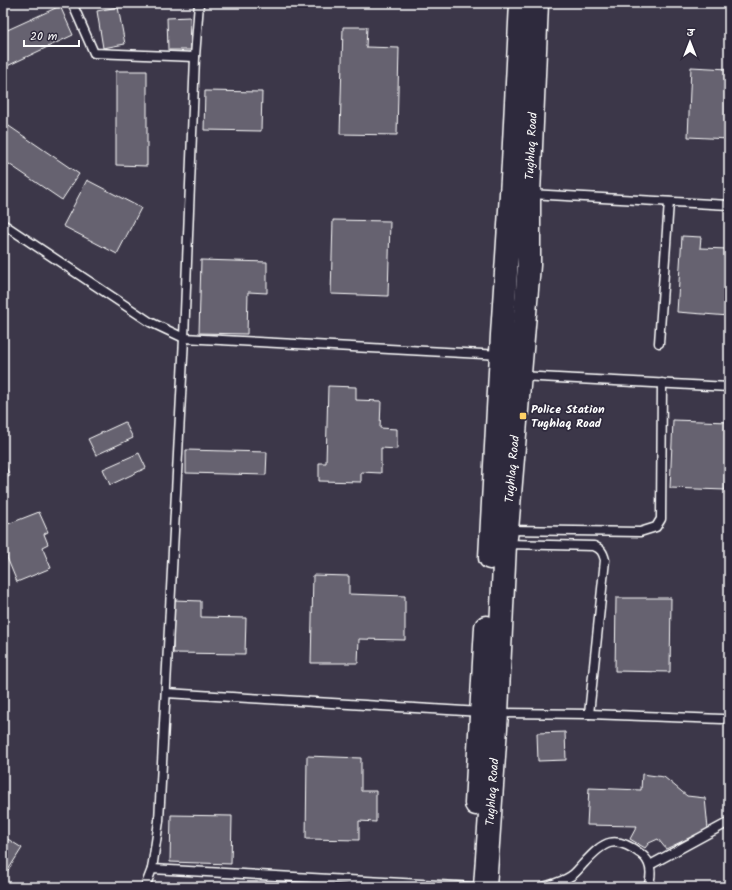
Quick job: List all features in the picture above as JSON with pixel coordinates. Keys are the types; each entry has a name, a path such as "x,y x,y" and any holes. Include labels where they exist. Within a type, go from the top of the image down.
{"main road":[{"name":"Tughlaq Road","path":"485,887 489,713 501,355 514,163 521,3"},
{"name":"Tughlaq Road","path":"471,887 506,537 520,376 528,265 529,194 537,3"}],"lane":[{"path":"72,3 94,53 195,57"},
{"path":"145,887 152,869 159,820 184,338 198,3"},
{"path":"529,194 729,205"},
{"path":"659,343 669,202"},
{"path":"3,224 150,322 184,338 501,355"},
{"path":"520,376 729,387"},
{"path":"506,537 640,532 656,527 661,519 662,383"},
{"path":"506,537 594,546 600,549 604,554 605,560 589,714"},
{"path":"166,693 489,713 589,714 722,720"},
{"path":"650,865 729,822"},
{"path":"542,887 563,881 573,875 600,846 619,842 630,846 643,855 650,865 651,877 648,887"},
{"path":"152,869 475,887"}],"building":[{"path":"60,6 73,35 3,68 3,32"},
{"path":"118,7 125,44 103,48 97,11"},
{"path":"190,17 191,50 168,50 167,18"},
{"path":"343,27 367,27 366,47 399,48 397,135 340,134"},
{"path":"691,67 729,69 729,139 688,137"},
{"path":"116,71 147,71 147,166 116,165"},
{"path":"205,91 262,92 261,131 204,130"},
{"path":"3,122 79,174 62,200 3,160"},
{"path":"87,180 141,208 117,254 63,226"},
{"path":"333,220 390,221 388,296 331,294"},
{"path":"682,236 701,237 700,248 728,249 729,239 729,316 677,312"},
{"path":"201,260 267,262 267,293 248,292 247,334 199,333"},
{"path":"328,386 356,387 356,400 381,401 380,428 397,429 397,449 381,448 381,473 361,472 361,482 319,481 319,463 326,463"},
{"path":"673,420 728,422 725,490 670,488"},
{"path":"125,422 133,438 96,455 88,439"},
{"path":"186,450 267,452 266,475 186,473"},
{"path":"139,453 146,468 110,485 103,469"},
{"path":"3,460 10,476 3,479"},
{"path":"39,512 48,532 44,534 48,544 42,547 51,568 17,582 3,548 3,526"},
{"path":"313,575 349,576 349,594 405,596 405,640 359,639 358,663 311,663"},
{"path":"616,598 671,598 670,672 615,671"},
{"path":"174,600 201,601 201,617 246,618 245,654 173,653"},
{"path":"565,732 566,760 538,761 537,733"},
{"path":"307,756 361,758 361,791 376,791 376,822 359,821 359,840 306,839"},
{"path":"642,774 664,777 687,796 705,798 708,829 666,849 658,839 649,843 645,848 630,839 637,826 587,825 589,788 641,790"},
{"path":"171,815 232,816 231,864 170,862"},
{"path":"3,836 22,848 3,878"}],"place":[{"name":"Police Station Tughlaq Road","path":"523,416"}]}
